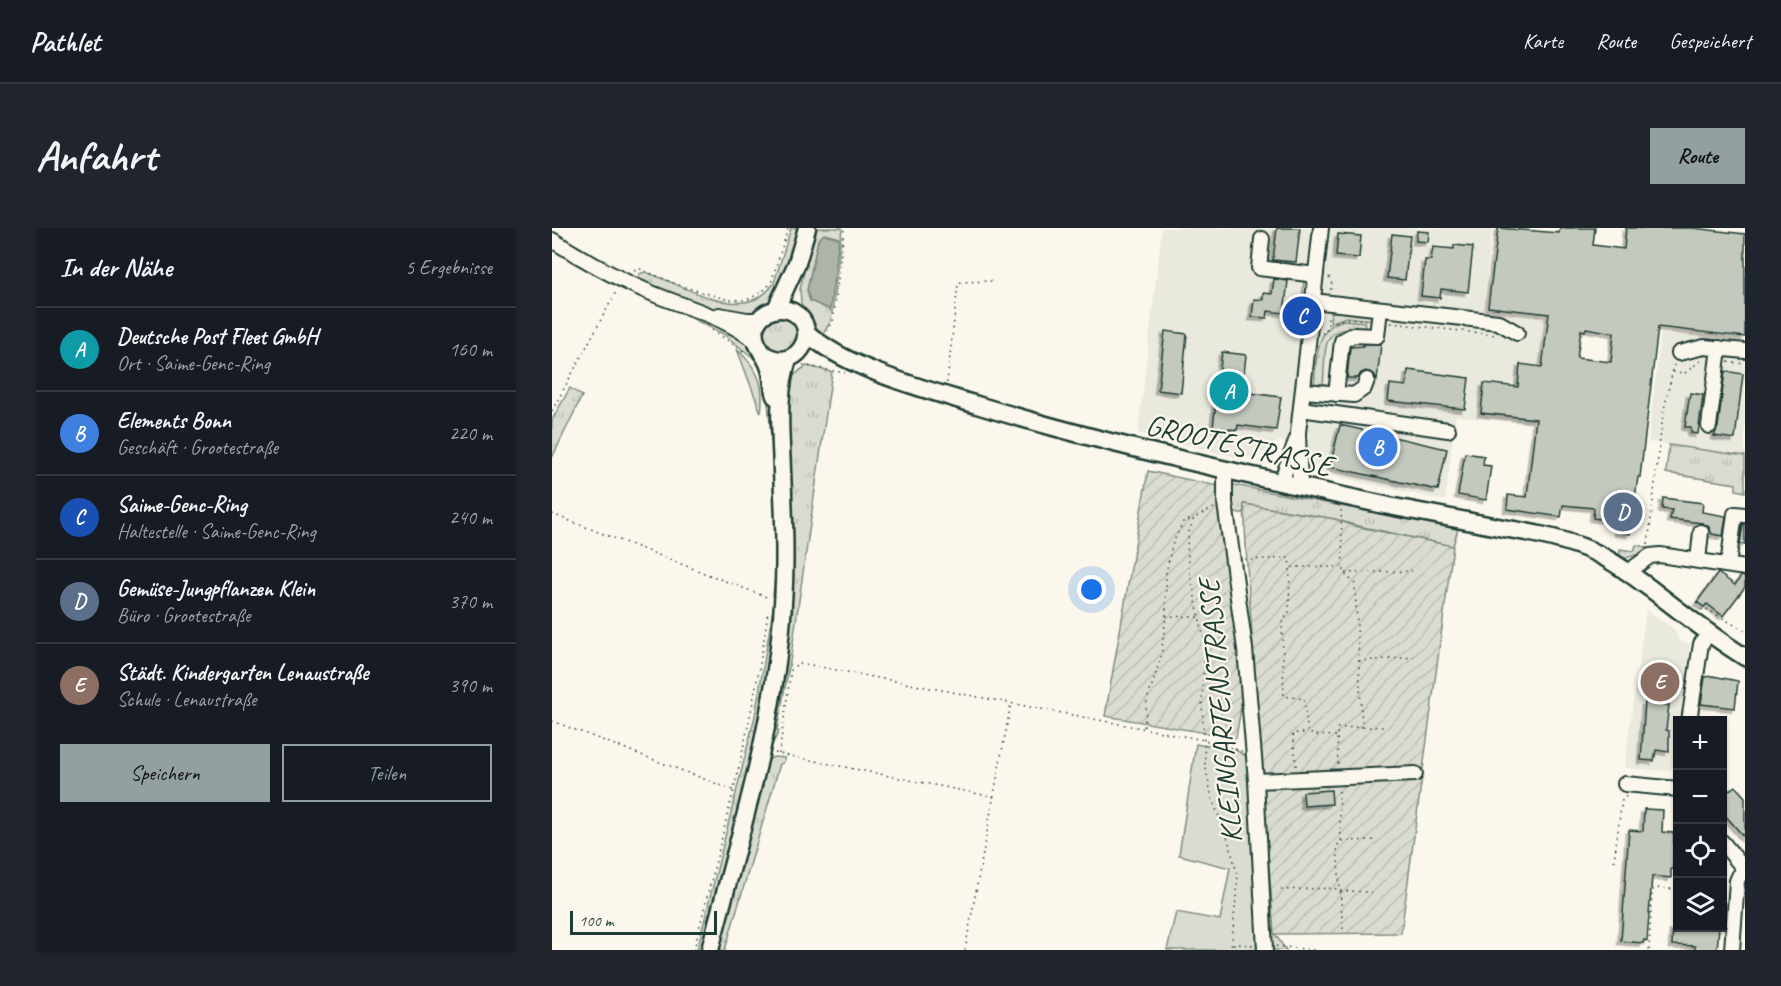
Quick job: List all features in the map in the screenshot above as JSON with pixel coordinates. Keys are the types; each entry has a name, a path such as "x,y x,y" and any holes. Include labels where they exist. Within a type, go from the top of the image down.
{"main road":[{"path":"776,309 797,263 807,228"},
{"path":"796,314 797,263"},
{"path":"710,950 761,751 774,687 776,606 784,533 779,411 783,381 792,357 801,349 806,332 796,314 789,310 776,309 766,312 758,320 754,330 756,350 770,367 772,387 779,411"},
{"name":"GROOTESTRASSE","path":"806,332 822,345 854,362 946,396 1118,445 1281,482 1561,540 1594,552 1628,572 1738,652 1745,662"},
{"path":"756,350 774,360 792,357"},
{"name":"GROOTESTRASSE","path":"792,357 809,353 854,362"}],"street":[{"path":"1300,486 1298,433 1321,228"},
{"path":"1262,239 1259,268 1316,275"},
{"path":"552,240 621,284 702,312 744,332 756,350"},
{"path":"1313,301 1498,322 1517,333"},
{"path":"1336,394 1342,341 1353,335 1377,336 1380,309"},
{"path":"702,312 758,320"},
{"path":"1679,353 1704,347 1745,351"},
{"path":"1709,426 1719,348"},
{"path":"1304,391 1354,395 1359,392 1367,380"},
{"path":"1301,409 1448,430"},
{"path":"1281,482 1298,433"},
{"name":"KLEINGARTENSTRASSE","path":"1225,469 1226,503 1245,649 1254,756 1265,948"},
{"path":"1728,565 1735,514 1745,515"},
{"path":"1698,561 1701,532"},
{"path":"1628,572 1650,556 1660,555 1745,568"},
{"path":"1690,716 1701,644 1709,633"},
{"path":"1256,781 1414,774"},
{"path":"1625,790 1673,789"},
{"path":"1727,848 1745,870 1737,881 1732,950"}],"path":[{"path":"552,411 621,284 635,271 641,269 678,285 729,300 747,300 762,292 771,283 788,228"},
{"path":"822,345 833,322 844,228"},
{"path":"946,396 958,285 961,282 992,281"},
{"path":"706,327 735,344 756,350"},
{"path":"1650,556 1648,544 1663,414 1671,373 1679,353"},
{"path":"1143,728 1147,702 1161,657 1167,616 1166,573 1172,545 1184,522 1226,503"},
{"path":"1341,506 1344,573 1355,584 1362,727"},
{"path":"552,514 776,606 734,791 694,950"},
{"path":"1194,518 1188,532 1187,546 1190,573 1205,644 1202,702 1209,789 1228,839 1238,877 1231,950"},
{"path":"1234,561 1288,558 1290,567 1289,612 1282,623 1284,696 1304,699 1308,733"},
{"path":"1290,567 1344,567"},
{"path":"1344,573 1412,571"},
{"path":"1698,614 1703,608 1745,631"},
{"path":"1167,616 1201,617"},
{"path":"1358,661 1416,657"},
{"path":"778,754 791,670 797,664 805,663 1204,740 1237,748 1254,756"},
{"path":"965,950 1011,702"},
{"path":"552,721 734,791"},
{"path":"1343,931 1337,846 1341,841 1337,728 1386,727"},
{"path":"1296,780 1293,733 1336,736"},
{"path":"761,751 995,797"},
{"path":"1614,861 1625,790"},
{"path":"1341,841 1377,840"},
{"path":"1281,890 1334,888 1341,891 1376,892"},
{"path":"1650,950 1652,891 1655,888 1673,889"},
{"path":"1233,944 1314,950"}],"shaded area":[{"path":"1162,228 1492,228 1483,311 1545,318 1532,424 1456,416 1445,501 1329,475 1311,462 1308,448 1279,441 1263,453 1242,459 1138,433"},
{"path":"824,234 839,238 830,310 810,301 807,290 818,240"},
{"path":"1661,331 1745,341 1745,455 1648,442"},
{"path":"1646,610 1675,630 1679,641 1690,644 1681,716 1673,716 1672,768 1668,771 1624,768"}],"green space":[{"path":"791,228 800,228 784,284 779,294 752,313 737,314 708,308 637,280 639,274 645,272 712,299 746,302 761,296 774,283"},
{"path":"814,228 842,228 831,321 820,339 801,303 800,289"},
{"path":"1304,281 1307,282 1305,295 1309,296 1308,302 1305,302 1302,331 1298,331"},
{"path":"631,292 641,293 744,337 760,363 723,334 676,310"},
{"path":"1331,312 1373,314 1372,320 1346,317 1330,323"},
{"path":"780,315 793,321 799,334 793,347 780,353 767,347 761,334 767,321"},
{"path":"1344,320 1365,322 1364,329 1349,329 1332,335 1326,349 1323,384 1329,385 1314,385 1317,355 1322,337 1334,324"},
{"path":"737,349 755,370 761,385 761,413"},
{"path":"807,366 832,372 791,656 777,730 779,731 772,745 770,738 786,380"},
{"path":"766,380 771,399 777,489 778,595 773,595 777,542"},
{"path":"570,388 582,396 552,458 552,420"},
{"path":"1669,445 1745,456 1745,492 1736,490 1736,484 1666,473"},
{"path":"1148,471 1218,486 1243,695 1236,738 1105,716"},
{"path":"1229,484 1458,529 1453,546 1335,519 1244,504 1244,513 1233,513"},
{"path":"1244,504 1335,519 1354,526 1453,546 1401,933 1274,934"},
{"path":"1636,545 1646,547 1645,552 1623,559 1619,556 1620,549 1634,551"},
{"path":"773,609 777,609 758,734 705,950 697,950 755,716"},
{"path":"1196,744 1206,746 1209,744 1236,750 1261,765 1274,933 1286,950 1167,950 1176,912 1220,920 1230,868 1179,855"},
{"path":"774,757 785,758 780,764 725,950 717,950 767,760"}],"building":[{"path":"1277,228 1300,228 1296,262 1273,260"},
{"path":"1498,228 1559,233 1560,228 1595,228 1593,245 1624,249 1626,228 1692,228 1745,234 1745,337 1658,327 1640,477 1638,477 1630,534 1617,532 1618,521 1593,518 1594,508 1563,505 1561,517 1507,509 1508,495 1527,497 1536,419 1481,413 1484,383 1518,387 1520,364 1542,367 1549,314 1488,307","holes":["1586,328 1614,333 1611,362 1577,358 1581,330 1585,331"]},
{"path":"1417,231 1429,232 1428,242 1416,241"},
{"path":"1338,234 1361,236 1359,258 1336,256"},
{"path":"1392,234 1410,236 1405,280 1387,278"},
{"path":"1454,245 1473,247 1468,292 1441,289 1440,298 1421,296 1425,260 1431,260 1433,247 1454,249"},
{"path":"1274,279 1288,281 1284,313 1268,311 1267,318 1252,317 1254,299 1263,300 1263,293 1272,294"},
{"path":"1165,331 1187,334 1181,393 1158,390"},
{"path":"1363,344 1381,344 1377,380 1374,374 1366,371 1358,378 1347,378 1350,347 1363,346"},
{"path":"1222,352 1246,355 1242,392 1281,397 1276,430 1238,425 1237,430 1213,427"},
{"path":"1408,370 1469,378 1465,409 1388,401 1390,384 1406,386"},
{"path":"1725,371 1743,374 1735,439 1714,436 1718,427"},
{"path":"1690,393 1703,395 1698,434 1691,433 1691,427 1685,427"},
{"path":"1340,425 1447,449 1438,490 1330,467"},
{"path":"1465,453 1484,456 1483,465 1491,466 1486,500 1458,495"},
{"path":"1663,498 1703,503 1702,512 1726,516 1723,536 1712,534 1709,527 1702,523 1670,519 1672,510 1662,509"},
{"path":"1743,524 1745,524 1745,544 1740,544"},
{"path":"1718,573 1735,585 1741,576 1745,577 1745,587 1723,616 1707,604 1704,607 1697,602"},
{"path":"1713,676 1738,681 1735,708 1701,704 1705,677"},
{"path":"1645,702 1669,705 1666,730 1669,731 1669,752 1656,750 1654,761 1641,760"},
{"path":"1735,786 1745,797 1745,838 1727,817 1727,792"},
{"path":"1331,790 1332,804 1304,806 1303,792"},
{"path":"1644,809 1663,810 1662,832 1673,833 1673,869 1671,869 1671,878 1652,876 1647,941 1644,940 1643,943 1621,941 1629,830 1643,831"},
{"path":"1673,927 1673,932 1719,932 1717,950 1695,950 1695,946 1672,945"}],"place":[{"name":"Saime-Genc-Ring","path":"1302,316"},
{"name":"Deutsche Post Fleet GmbH","path":"1229,391"},
{"name":"Elements Bonn","path":"1378,447"},
{"name":"Gemüse-Jungpflanzen Klein","path":"1623,512"},
{"name":"Städt. Kindergarten Lenaustraße","path":"1660,682"}]}
